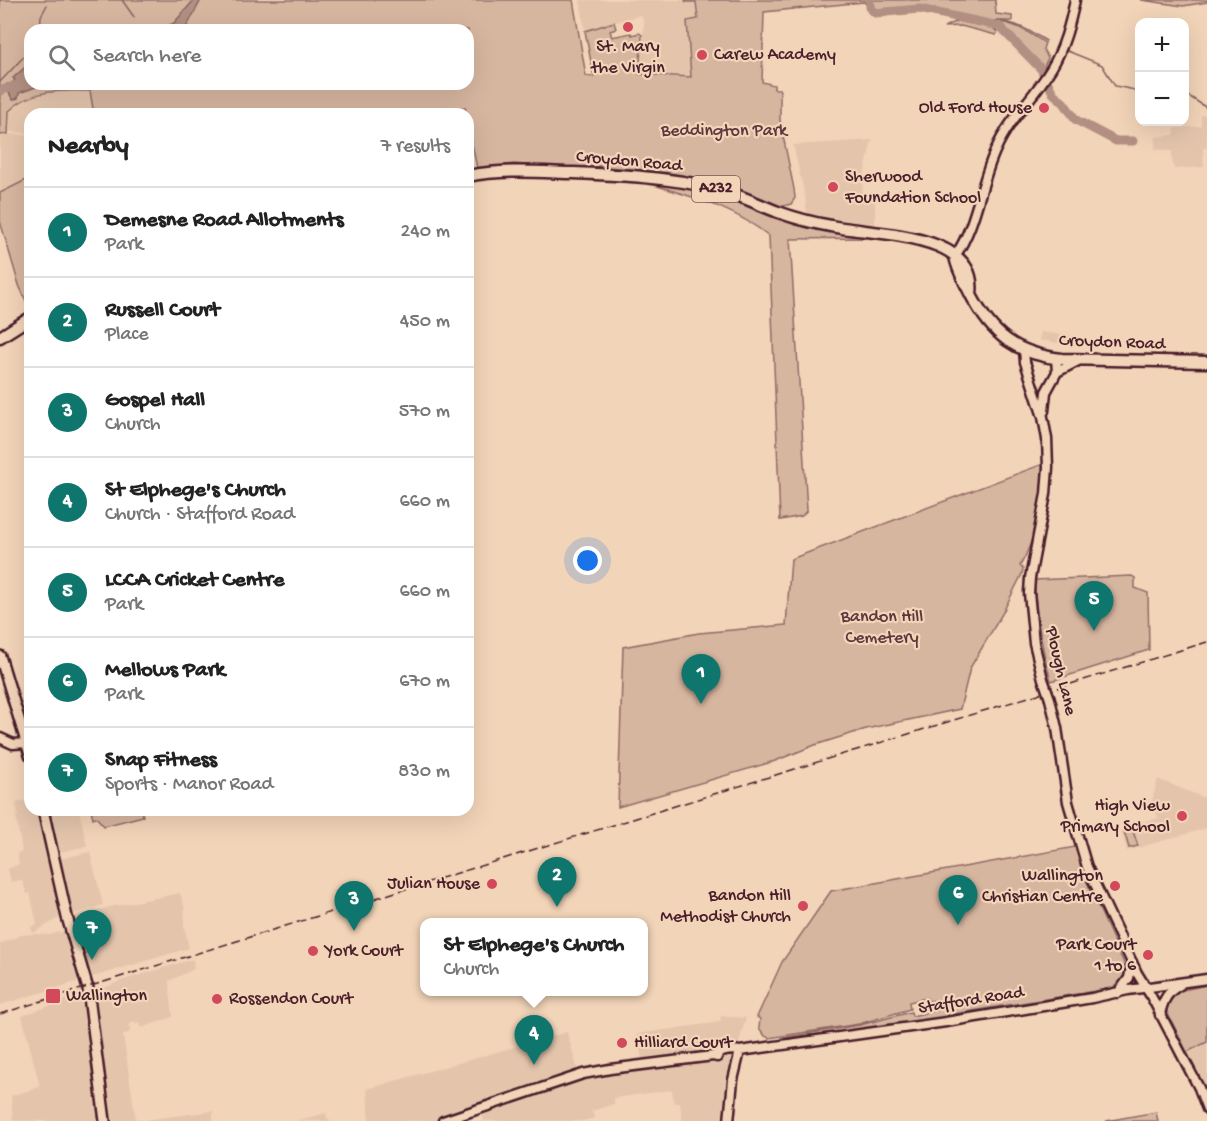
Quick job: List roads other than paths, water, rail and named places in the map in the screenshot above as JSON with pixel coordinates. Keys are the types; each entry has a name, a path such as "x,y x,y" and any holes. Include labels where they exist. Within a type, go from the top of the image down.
{"highway":[{"name":"Croydon Road","path":"474,175 507,171 622,175 715,188 796,218 832,227 909,237 942,248 961,259 970,272 971,294 979,310 997,333 1024,350 1056,358 1080,360 1207,362"},
{"path":"0,337 24,322"}],"main road":[{"path":"955,256 970,228 983,183 1002,136 1014,116 1049,73 1061,50 1075,0"},
{"name":"Plough Lane","path":"1024,350 1025,362 1043,417 1048,467 1043,514 1029,593 1034,643 1057,728 1068,802 1083,856 1138,975 1199,1088 1207,1109"},
{"path":"1043,417 1046,392 1057,372 1056,358"},
{"path":"1057,372 1080,360"},
{"path":"1036,395 1046,392"},
{"path":"0,656 24,733"},
{"path":"0,738 15,744 24,743"},
{"path":"44,816 67,917 88,988 105,1121"},
{"path":"1118,993 1129,978 1132,961"},
{"name":"Stafford Road","path":"713,1056 733,1050 740,1051 946,1022 1207,979"},
{"path":"1160,1015 1168,993 1177,986 1189,982"},
{"path":"729,1121 734,1072 740,1051"},
{"name":"Stafford Road","path":"443,1121 590,1073 713,1056 726,1057 740,1051"},
{"path":"726,1057 732,1061 734,1072"}],"waterway":[{"path":"122,0 134,17"},
{"path":"870,0 870,8 875,13 919,9 999,26 1041,69 1053,93 1064,103 1076,120 1116,141 1133,141"},
{"path":"40,24 41,16 47,5"},
{"path":"983,21 1001,21 1016,25 1046,41"},
{"path":"1065,50 1102,65 1115,86 1135,90"},
{"path":"0,82 24,56"},
{"path":"0,91 24,82"},
{"path":"1189,96 1207,108"}],"railway":[{"path":"0,1014 1207,642"}],"place":[{"name":"St. Mary the Virgin","path":"628,27"},
{"name":"Carew Academy","path":"702,55"},
{"name":"Old Ford House","path":"1044,108"},
{"name":"Sherwood Foundation School","path":"833,187"},
{"name":"LCCA Cricket Centre","path":"1094,631"},
{"name":"Demesne Road Allotments","path":"701,704"},
{"name":"High View Primary School","path":"1182,816"},
{"name":"Julian House","path":"492,884"},
{"name":"Wallington Christian Centre","path":"1115,886"},
{"name":"Bandon Hill Methodist Church","path":"803,906"},
{"name":"Russell Court","path":"557,907"},
{"name":"Mellows Park","path":"958,925"},
{"name":"Gospel Hall","path":"354,931"},
{"name":"York Court","path":"313,951"},
{"name":"Park Court 1 to 6","path":"1148,955"},
{"name":"Snap Fitness","path":"92,960"},
{"name":"Wallington","path":"53,996"},
{"name":"Rossendon Court","path":"217,999"},
{"name":"Hilliard Court","path":"622,1043"},
{"name":"St Elphege's Church","path":"534,1065"}],"park label":[{"name":"Beddington Park","path":"724,131"},
{"name":"Bandon Hill Cemetery","path":"882,627"}]}
